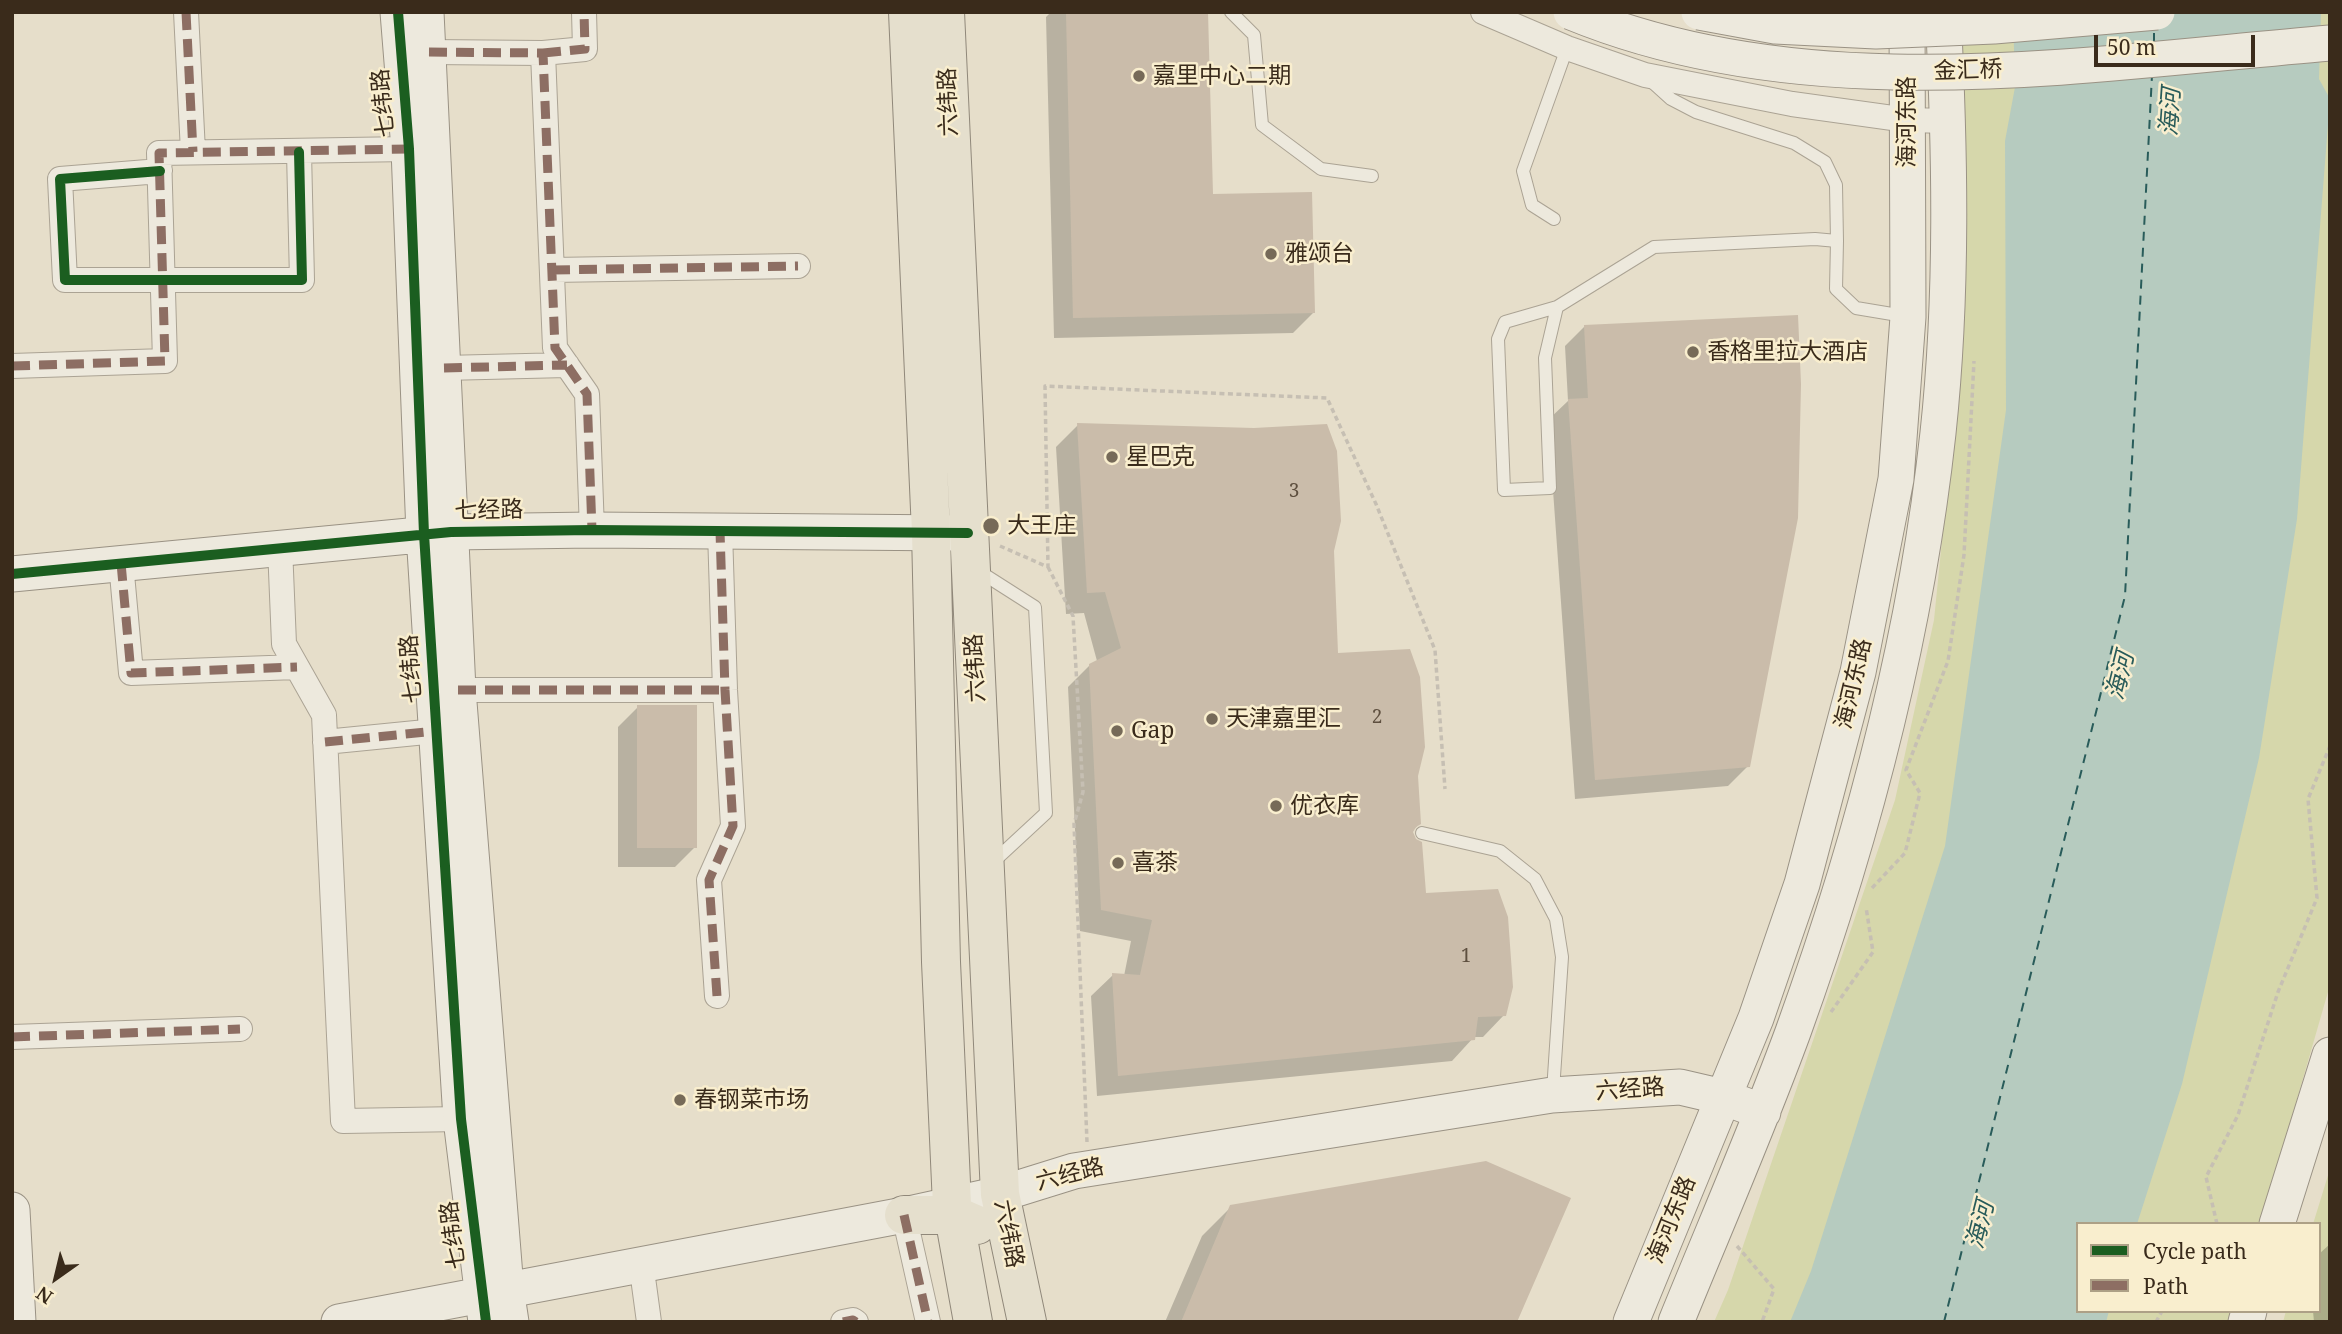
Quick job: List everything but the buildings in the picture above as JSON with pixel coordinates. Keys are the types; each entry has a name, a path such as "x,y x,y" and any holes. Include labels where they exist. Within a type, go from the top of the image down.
{"main road":[{"name":"七纬路","path":"398,12 438,533 458,690 503,1305"},
{"name":"七纬路","path":"426,12 444,368 438,533 436,731 461,1119 503,1305"},
{"name":"六纬路","path":"908,12 931,532 942,962 953,1210 974,1322"},
{"name":"六纬路","path":"946,12 1000,1194 1027,1322"},
{"name":"金汇桥","path":"1571,12 1626,31 1723,56 1811,69 1877,72 2001,71 2330,43"},
{"name":"金汇桥","path":"1699,12 1775,26 1876,31 1946,29 2157,12"},
{"name":"海河东路","path":"1631,1322 1756,1018 1802,884 1858,672 1896,479 1908,317 1907,12"},
{"name":"海河东路","path":"1675,1322 1763,1112 1794,1030 1848,865 1891,703 1920,556 1938,433 1946,322 1948,121 1943,12"},
{"name":"七经路","path":"12,574 438,533 592,530 931,532 969,550"},
{"path":"2278,1222 2330,1055"},
{"name":"六经路","path":"953,1210 1088,1168 1552,1095 1680,1087 1723,1097 1763,1112"},
{"path":"12,1210 18,1322"},
{"path":"339,1322 503,1305 641,1264 904,1215 953,1210 992,1237 1015,1272"}],"street":[{"path":"186,12 193,152"},
{"path":"429,52 543,52 585,49 584,12"},
{"path":"1483,12 1567,48 1645,75 1779,101 1907,120 1948,121"},
{"path":"543,52 555,348 587,394 592,530"},
{"path":"12,366 165,361 159,153 409,149"},
{"path":"160,171 60,179 65,280 302,280 299,152"},
{"path":"552,270 798,266"},
{"path":"444,368 567,365"},
{"path":"717,996 709,880 733,826 720,531"},
{"path":"280,547 284,644 324,715 342,1121 461,1119"},
{"path":"121,563 131,673 297,667"},
{"path":"458,690 725,690"},
{"path":"325,742 436,731"},
{"path":"12,1037 240,1029"},
{"path":"904,1215 928,1322"},
{"path":"641,1264 649,1322"},
{"path":"843,1322 856,1322"}],"lane":[{"path":"1231,12 1254,35 1262,125 1321,169 1372,176"},
{"path":"1554,219 1532,205 1523,171 1567,48"},
{"path":"1645,75 1671,99 1696,112 1794,143 1825,162 1836,185 1836,289 1856,308 1908,317"},
{"path":"1557,307 1545,358 1550,488 1504,490 1498,339 1505,322 1557,307 1654,247 1815,239 1837,241"},
{"path":"969,550 1035,607 1045,786 1046,813 986,867"},
{"path":"1422,833 1500,851 1535,879 1556,919 1562,957 1552,1095"}],"path":[{"path":"1088,1168 1074,824 1083,792 1073,616 1048,567 1045,386 1327,398 1376,504 1435,650 1445,789"},
{"path":"2330,463 2330,524"},
{"path":"969,550 1048,567"},
{"path":"2217,1222 2206,1177 2238,1115 2278,992 2317,898 2308,799 2330,746"}],"green space":[{"path":"1960,12 2330,12 2330,985 2262,1222 2076,1222 2076,1313 2235,1313 2233,1322 1714,1322 1728,1290 1895,800 1934,620 1960,361"},
{"path":"2330,1169 2330,1322 2283,1322 2285,1313 2321,1313 2321,1222 2314,1222"}],"water":[{"name":"海河","path":"2013,12 2321,12 2319,79 2330,99 2297,519 2259,758 2182,1084 2138,1222 2076,1222 2076,1313 2108,1313 2106,1322 1790,1322 1811,1271 1945,846 2006,410 2005,141 2015,87"}],"ferry route":[{"path":"2154,30 2154,42"},
{"path":"1944,1322 2125,596 2152,75"}],"marked path":[{"path":"186,12 193,152"},
{"path":"543,53 585,49 584,12"},
{"path":"429,52 543,53 555,348 587,394 592,530"},
{"path":"12,366 165,361 159,153 409,149"},
{"path":"552,270 798,266"},
{"path":"444,368 567,365"},
{"path":"717,996 709,880 733,826 720,531"},
{"path":"121,563 131,673 297,667"},
{"path":"458,690 725,690"},
{"path":"325,742 436,731"},
{"path":"12,1037 240,1029"},
{"path":"904,1215 928,1322"},
{"path":"843,1322 856,1322"}],"cycle path":[{"path":"398,12 409,149 424,534 461,1119 486,1322"},
{"path":"160,171 60,179 65,280 302,280 299,152"},
{"path":"12,574 451,532 592,530 968,533"}],"place":[{"name":"嘉里中心二期","path":"1139,76"},
{"name":"雅颂台","path":"1271,254"},
{"name":"香格里拉大酒店","path":"1693,352"},
{"name":"星巴克","path":"1112,457"},
{"name":"大王庄","path":"991,526"},
{"name":"天津嘉里汇","path":"1212,719"},
{"name":"Gap","path":"1117,731"},
{"name":"优衣库","path":"1276,806"},
{"name":"喜茶","path":"1118,863"},
{"name":"春钢菜市场","path":"680,1100"}]}
